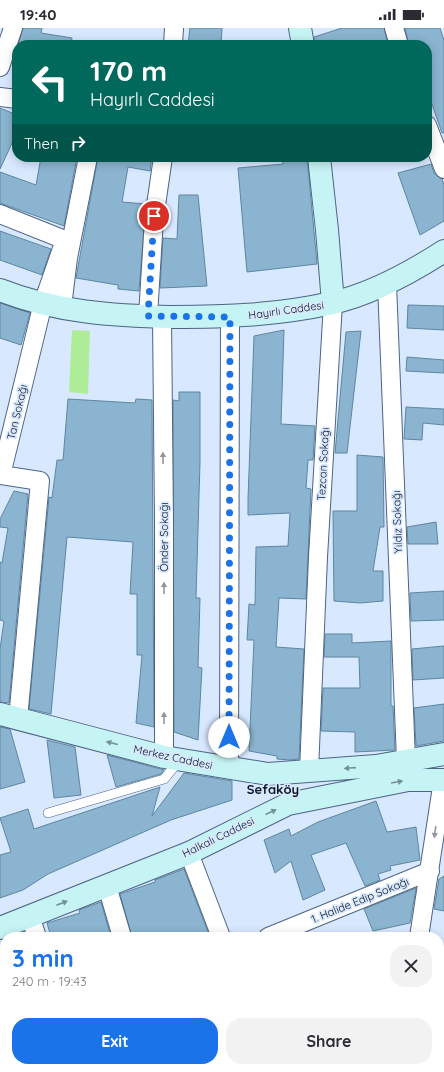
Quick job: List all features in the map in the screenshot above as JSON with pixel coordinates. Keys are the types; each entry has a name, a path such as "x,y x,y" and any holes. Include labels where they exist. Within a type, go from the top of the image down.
{"main road":[{"name":"Tezcan Sokağı","path":"320,162 333,303"},
{"name":"Hayırlı Caddesi","path":"0,290 52,305 91,313 155,316 252,316 333,303 387,284 439,259"},
{"name":"Merkez Caddesi","path":"9,717 172,758 268,774 376,766 444,754"},
{"name":"Halkalı Caddesi","path":"0,928 189,853 288,804 408,780 443,780"}],"street":[{"path":"0,67 13,28"},
{"path":"173,40 174,28"},
{"path":"394,28 398,40"},
{"path":"0,97 12,98"},
{"path":"432,138 444,169"},
{"path":"52,305 68,258 87,162"},
{"name":"Önder Sokağı","path":"162,162 154,219 155,316 172,758"},
{"name":"Tan Sokağı","path":"0,214 65,240 52,305 1,476 40,481 9,717"},
{"name":"Yıldız Sokağı","path":"387,284 406,760"},
{"name":"Tezcan Sokağı","path":"309,771 318,557 333,303"},
{"path":"229,768 230,317"},
{"path":"420,932 443,780"},
{"path":"189,853 219,932"},
{"name":"1. Halide Edip Sokağı","path":"280,932 430,871"},
{"path":"107,886 121,932"},
{"path":"30,916 35,932"}],"lane":[{"path":"48,813 164,779 172,758"}],"green space":[{"path":"72,330 90,331 88,394 69,392"}],"building":[{"path":"23,28 42,28 41,33 72,38 72,40 19,40"},
{"path":"190,28 222,28 221,40 189,40"},
{"path":"342,28 384,28 387,40 314,40 314,37"},
{"path":"405,28 440,28 444,40 444,133 442,133 432,104 432,40 408,40"},
{"path":"0,108 12,113 12,143 0,169"},
{"path":"40,162 76,162 64,226 0,203 0,172 36,185"},
{"path":"97,162 151,162 150,171 128,167 122,202 146,204 139,291 118,289 118,285 76,278"},
{"path":"283,162 307,162 317,264 247,272 238,168 283,164"},
{"path":"431,164 434,173 442,179 444,185 444,221 420,235 398,173"},
{"path":"179,195 198,195 207,286 160,288 163,238 177,239"},
{"path":"0,231 51,249 42,275 0,260"},
{"path":"0,303 30,313 21,345 0,338"},
{"path":"408,305 444,306 444,330 407,328"},
{"path":"284,330 281,424 315,426 313,460 308,460 306,488 311,489 306,599 279,598 276,647 304,649 299,759 290,760 277,759 277,756 249,751 254,640 247,640 249,604 255,605 256,547 288,546 290,513 248,515 254,336"},
{"path":"361,331 347,453 335,453 346,332"},
{"path":"407,357 444,360 444,373 406,371"},
{"path":"179,392 200,392 200,462 196,598 200,598 198,667 202,668 198,740 174,732 173,400 179,401"},
{"path":"68,399 135,403 136,399 152,400 154,727 136,723 142,655 137,655 137,594 130,594 133,542 67,537 51,714 29,709 49,497 52,498 57,460 63,460"},
{"path":"406,407 444,409 444,425 423,423 422,440 404,439"},
{"path":"357,455 383,457 384,527 380,527 373,571 383,571 383,601 360,603 334,601 333,511 357,511"},
{"path":"14,491 28,494 9,703 0,702 0,649 4,621 0,620 0,562 2,563 8,528 0,527 0,519"},
{"path":"436,522 438,544 408,544 407,527"},
{"path":"444,591 444,620 411,621 410,593"},
{"path":"325,634 352,634 352,643 391,641 391,706 393,706 395,750 355,752 355,732 321,731 323,688 360,688 359,657 324,657"},
{"path":"444,646 444,678 413,680 412,649"},
{"path":"444,704 444,741 416,746 414,708"},
{"path":"0,727 10,729 25,782 0,789"},
{"path":"47,740 75,747 81,795 54,798"},
{"path":"107,755 164,770 161,774 116,787"},
{"path":"184,773 232,781 232,800 171,820 48,874 23,890 0,898 0,855 11,852 0,818 28,809 34,829 160,787 152,816"},
{"path":"376,801 387,832 416,827 420,860 390,866 391,870 378,874 380,880 365,886 346,843 311,855 325,890 303,900 291,861 275,873 264,840 289,829 291,836 318,822"},
{"path":"184,869 208,932 131,932 120,894 155,882 155,880"},
{"path":"444,876 444,911 434,909 439,879"},
{"path":"416,888 410,923 373,931 364,909"},
{"path":"101,902 110,932 50,932 47,923 80,913 79,910"}],"district":[{"name":"Sefaköy","path":"273,789"}],"route":[{"path":"154,216 148,316 230,317 229,737"}]}
